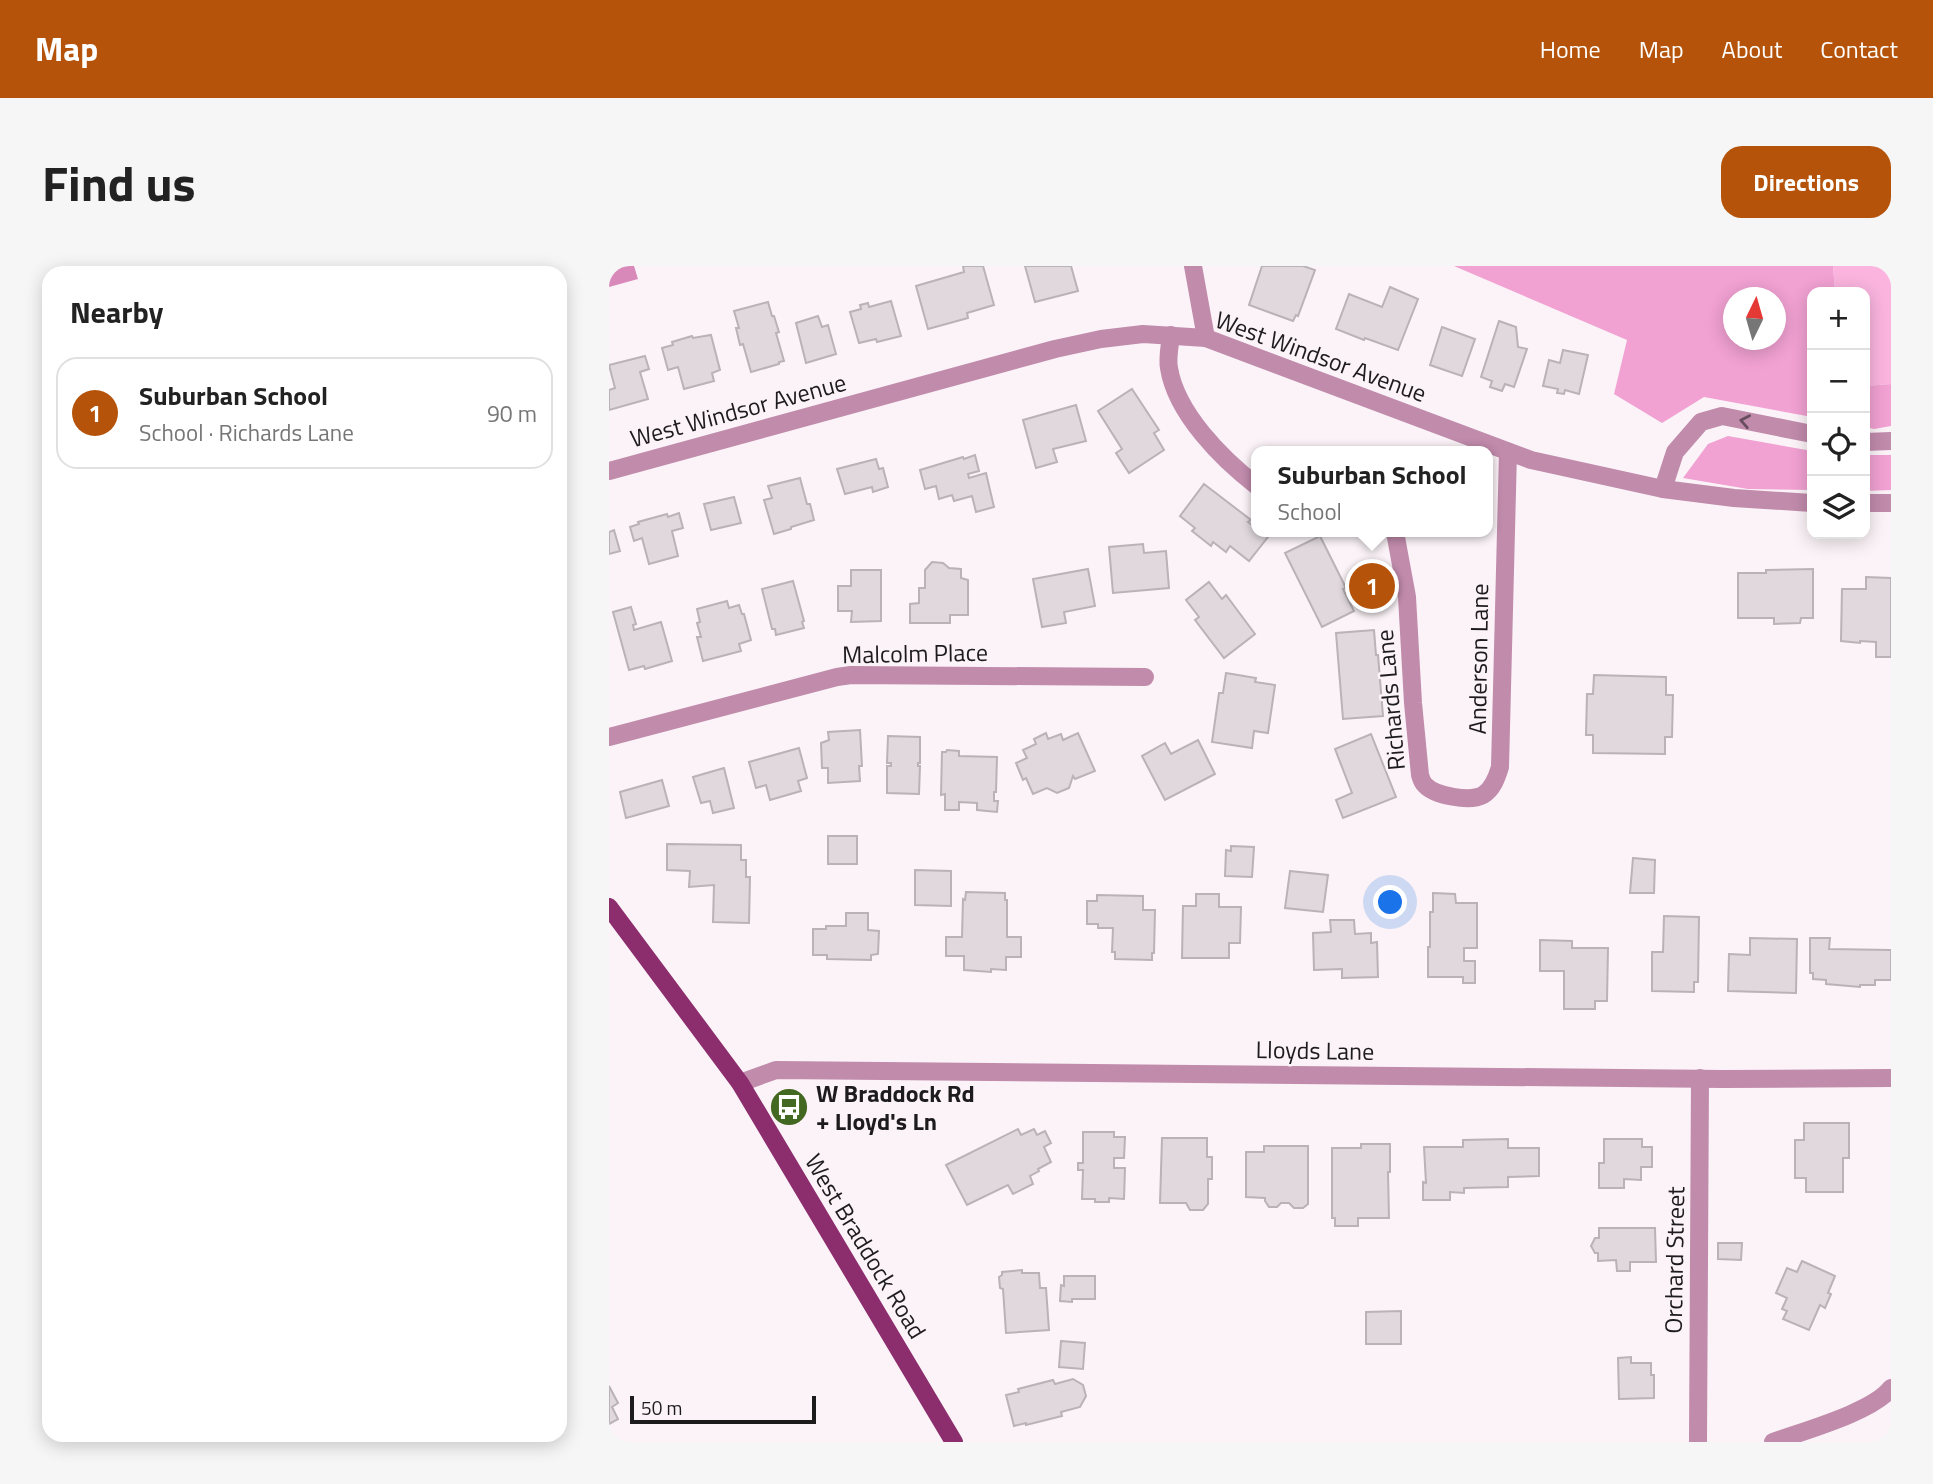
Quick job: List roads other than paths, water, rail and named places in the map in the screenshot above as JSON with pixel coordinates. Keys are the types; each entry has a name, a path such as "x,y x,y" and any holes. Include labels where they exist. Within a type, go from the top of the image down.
{"main road":[{"name":"West Braddock Road","path":"609,907 740,1083 954,1442"}],"street":[{"path":"1193,266 1206,338"},
{"name":"West Windsor Avenue","path":"609,471 1055,349 1101,339 1143,334 1206,338 1492,446"},
{"path":"1171,335 1168,366 1175,390 1196,427 1232,466 1251,481"},
{"path":"1663,489 1675,453 1702,422 1722,416 1807,433"},
{"path":"1870,442 1891,440"},
{"name":"West Windsor Avenue","path":"1493,446 1531,460 1663,489 1734,498 1807,503"},
{"name":"Anderson Lane","path":"1459,798 1483,795 1494,783 1500,767 1508,452"},
{"path":"1870,503 1891,503"},
{"name":"Richards Lane","path":"1396,537 1406,597 1420,775 1425,785 1459,798"},
{"name":"Malcolm Place","path":"609,737 851,675 1145,677"},
{"name":"Lloyds Lane","path":"740,1083 776,1070 1891,1078"},
{"name":"Orchard Street","path":"1697,1442 1700,1078"},
{"path":"1773,1442 1867,1408 1891,1388"}],"place":[{"name":"Suburban School","path":"1372,586"},
{"name":"W Braddock Rd + Lloyd's Ln","path":"789,1107"}]}
